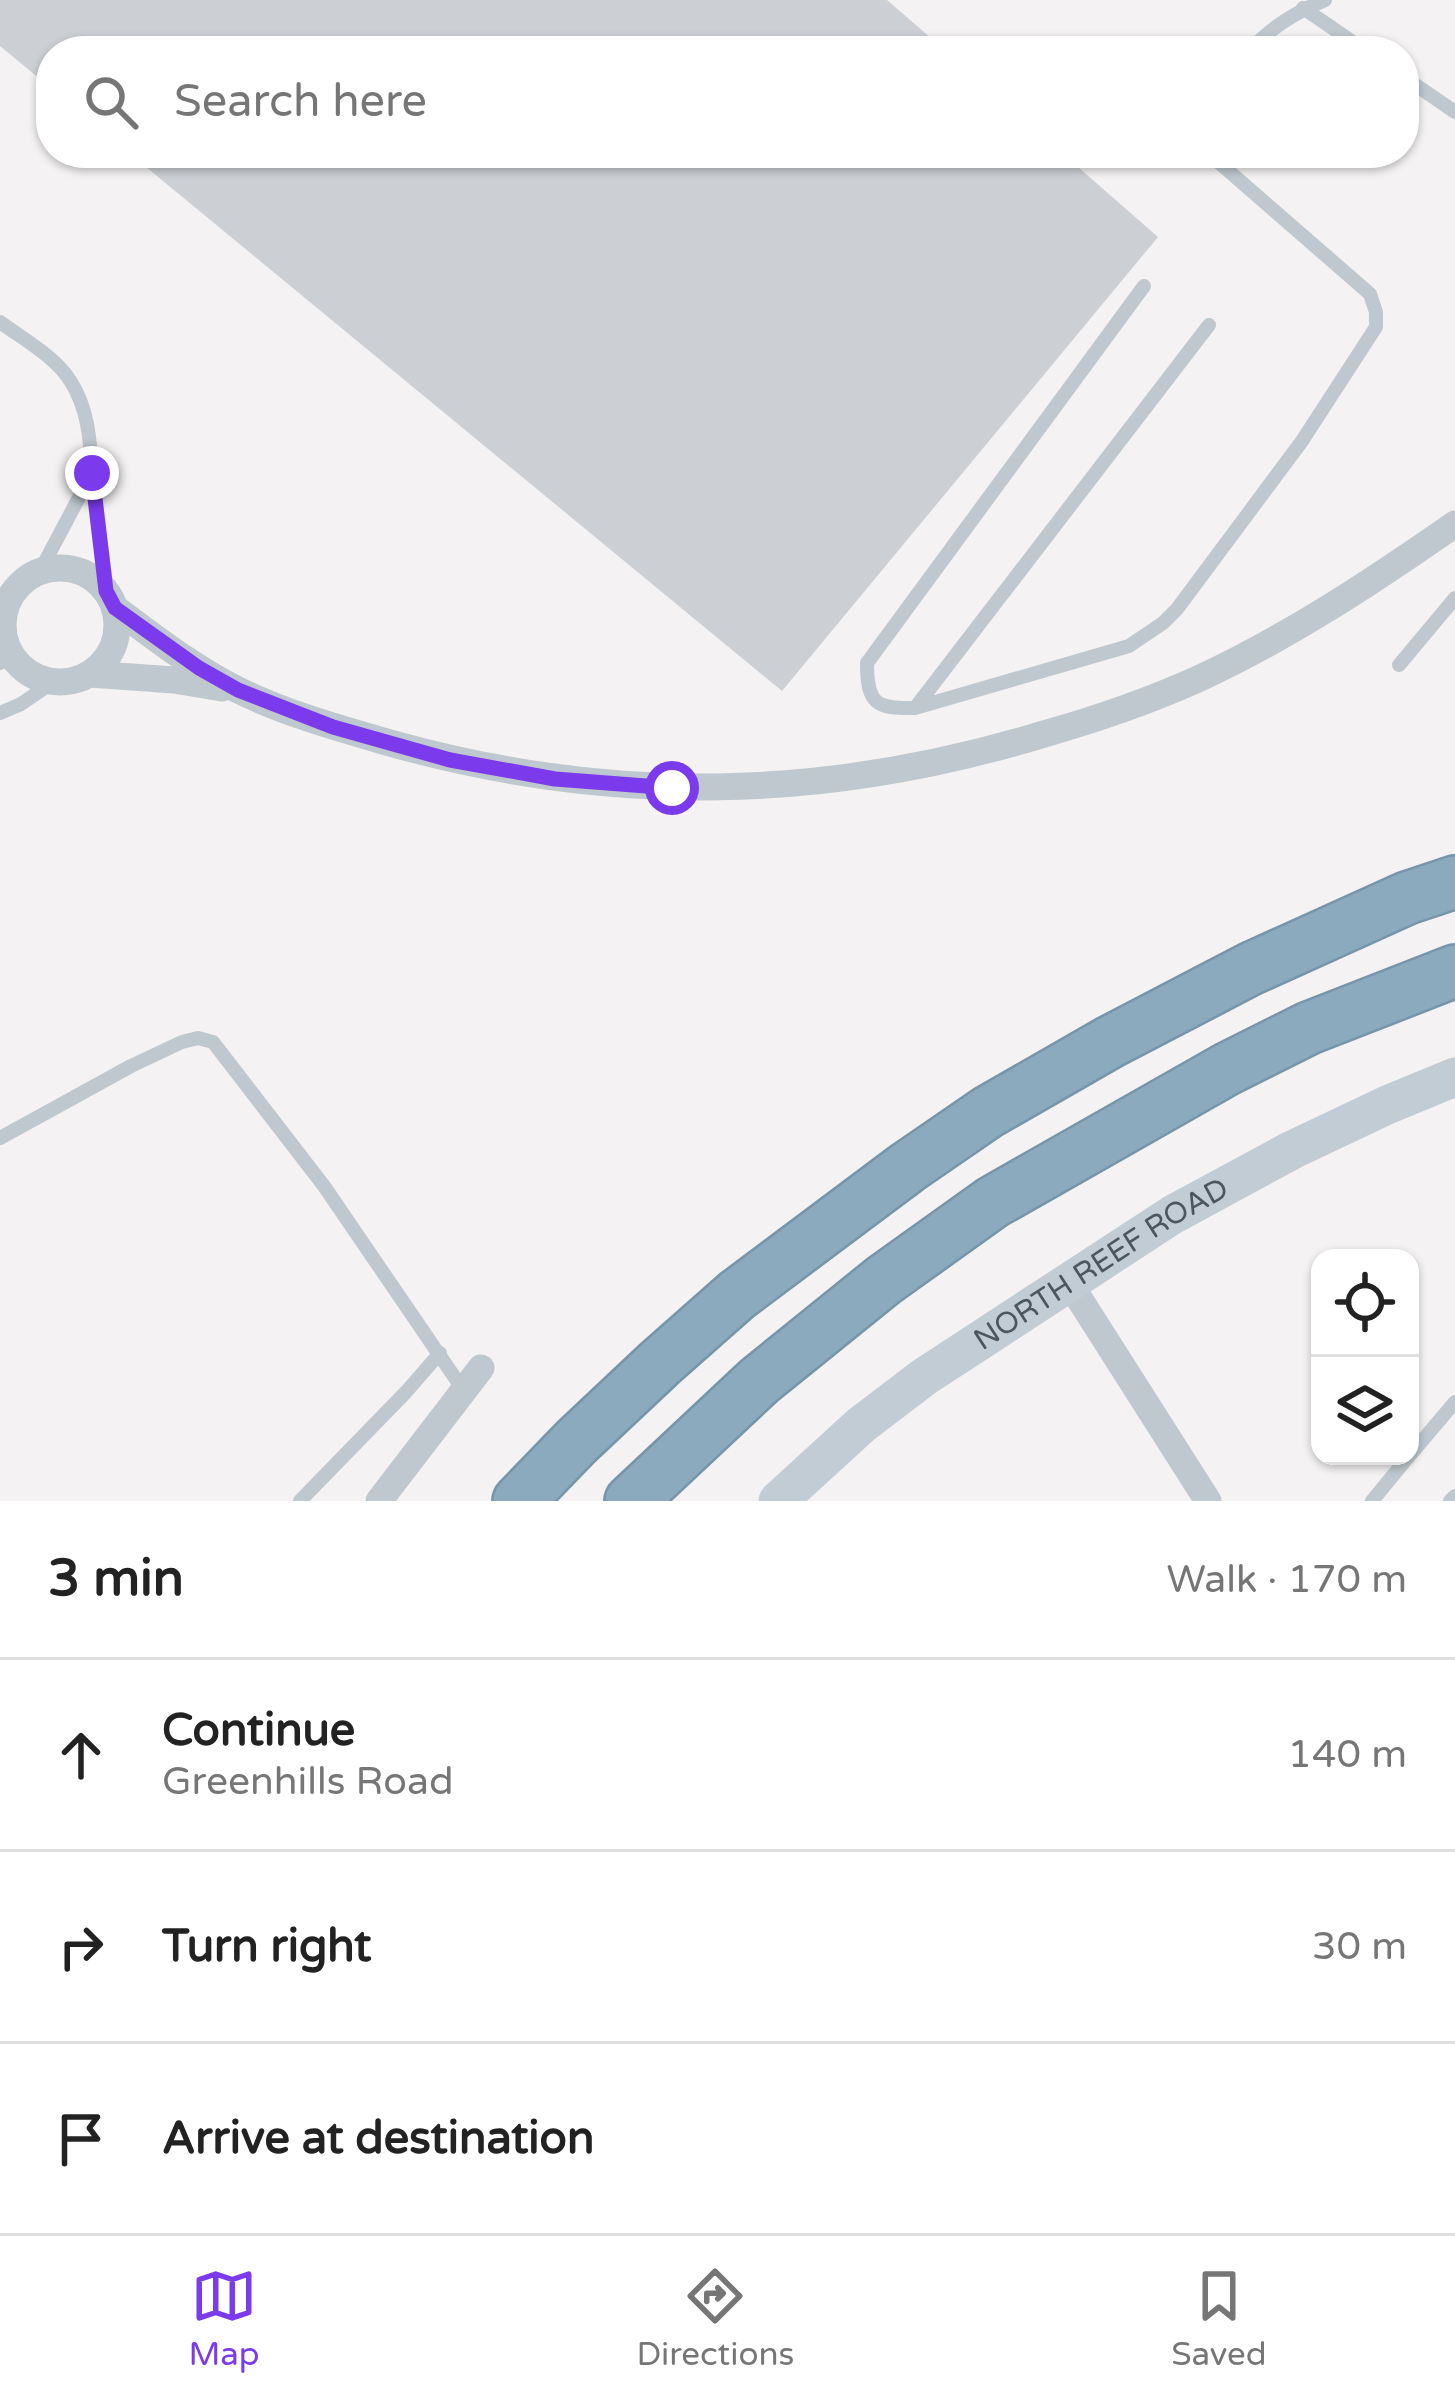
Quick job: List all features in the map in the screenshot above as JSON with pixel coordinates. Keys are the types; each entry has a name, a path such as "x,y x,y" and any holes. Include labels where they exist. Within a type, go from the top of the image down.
{"highway":[{"path":"519,1501 737,1294 988,1112 1250,969 1407,898 1455,882"},
{"path":"631,1501 759,1381 884,1280 993,1202 1227,1069 1309,1028 1455,971"}],"main road":[{"name":"NORTH REEF ROAD","path":"778,1501 861,1425 924,1376 1172,1215 1292,1150 1455,1077"}],"street":[{"path":"111,599 117,626 114,645 90,674 53,682 34,676 3,643 4,612 22,575 59,567 77,570 94,578 111,599 199,668 238,690 333,727 450,760 555,779 693,788 779,786 886,773 994,750 1107,716 1198,679 1302,625 1455,524"},
{"path":"90,674 238,690"},
{"path":"1068,1281 1208,1501"},
{"path":"379,1501 473,1380"}],"lane":[{"path":"1263,36 1303,8 1325,0"},
{"path":"1303,8 1344,36"},
{"path":"1419,87 1455,112"},
{"path":"1144,286 867,663 867,688 877,703 886,708 915,708 1129,646 1177,609 1302,441 1376,327 1376,312 1370,294 1225,168"},
{"path":"0,322 70,380 93,448 92,473 111,599"},
{"path":"915,708 1209,325"},
{"path":"22,575 92,473"},
{"path":"1399,665 1455,598"},
{"path":"0,713 53,682"},
{"path":"0,1138 182,1042 197,1038 213,1042 324,1186 440,1353 473,1380"},
{"path":"300,1501 440,1353"},
{"path":"1419,1445 1455,1402"},
{"path":"1372,1501 1402,1465"}],"building":[{"path":"0,0 887,0 929,36 36,36 36,76 0,46"},
{"path":"147,168 1079,168 1158,237 782,691"}],"route":[{"path":"92,473 106,591 115,608 238,690 333,727 450,760 555,779 672,788"}]}
